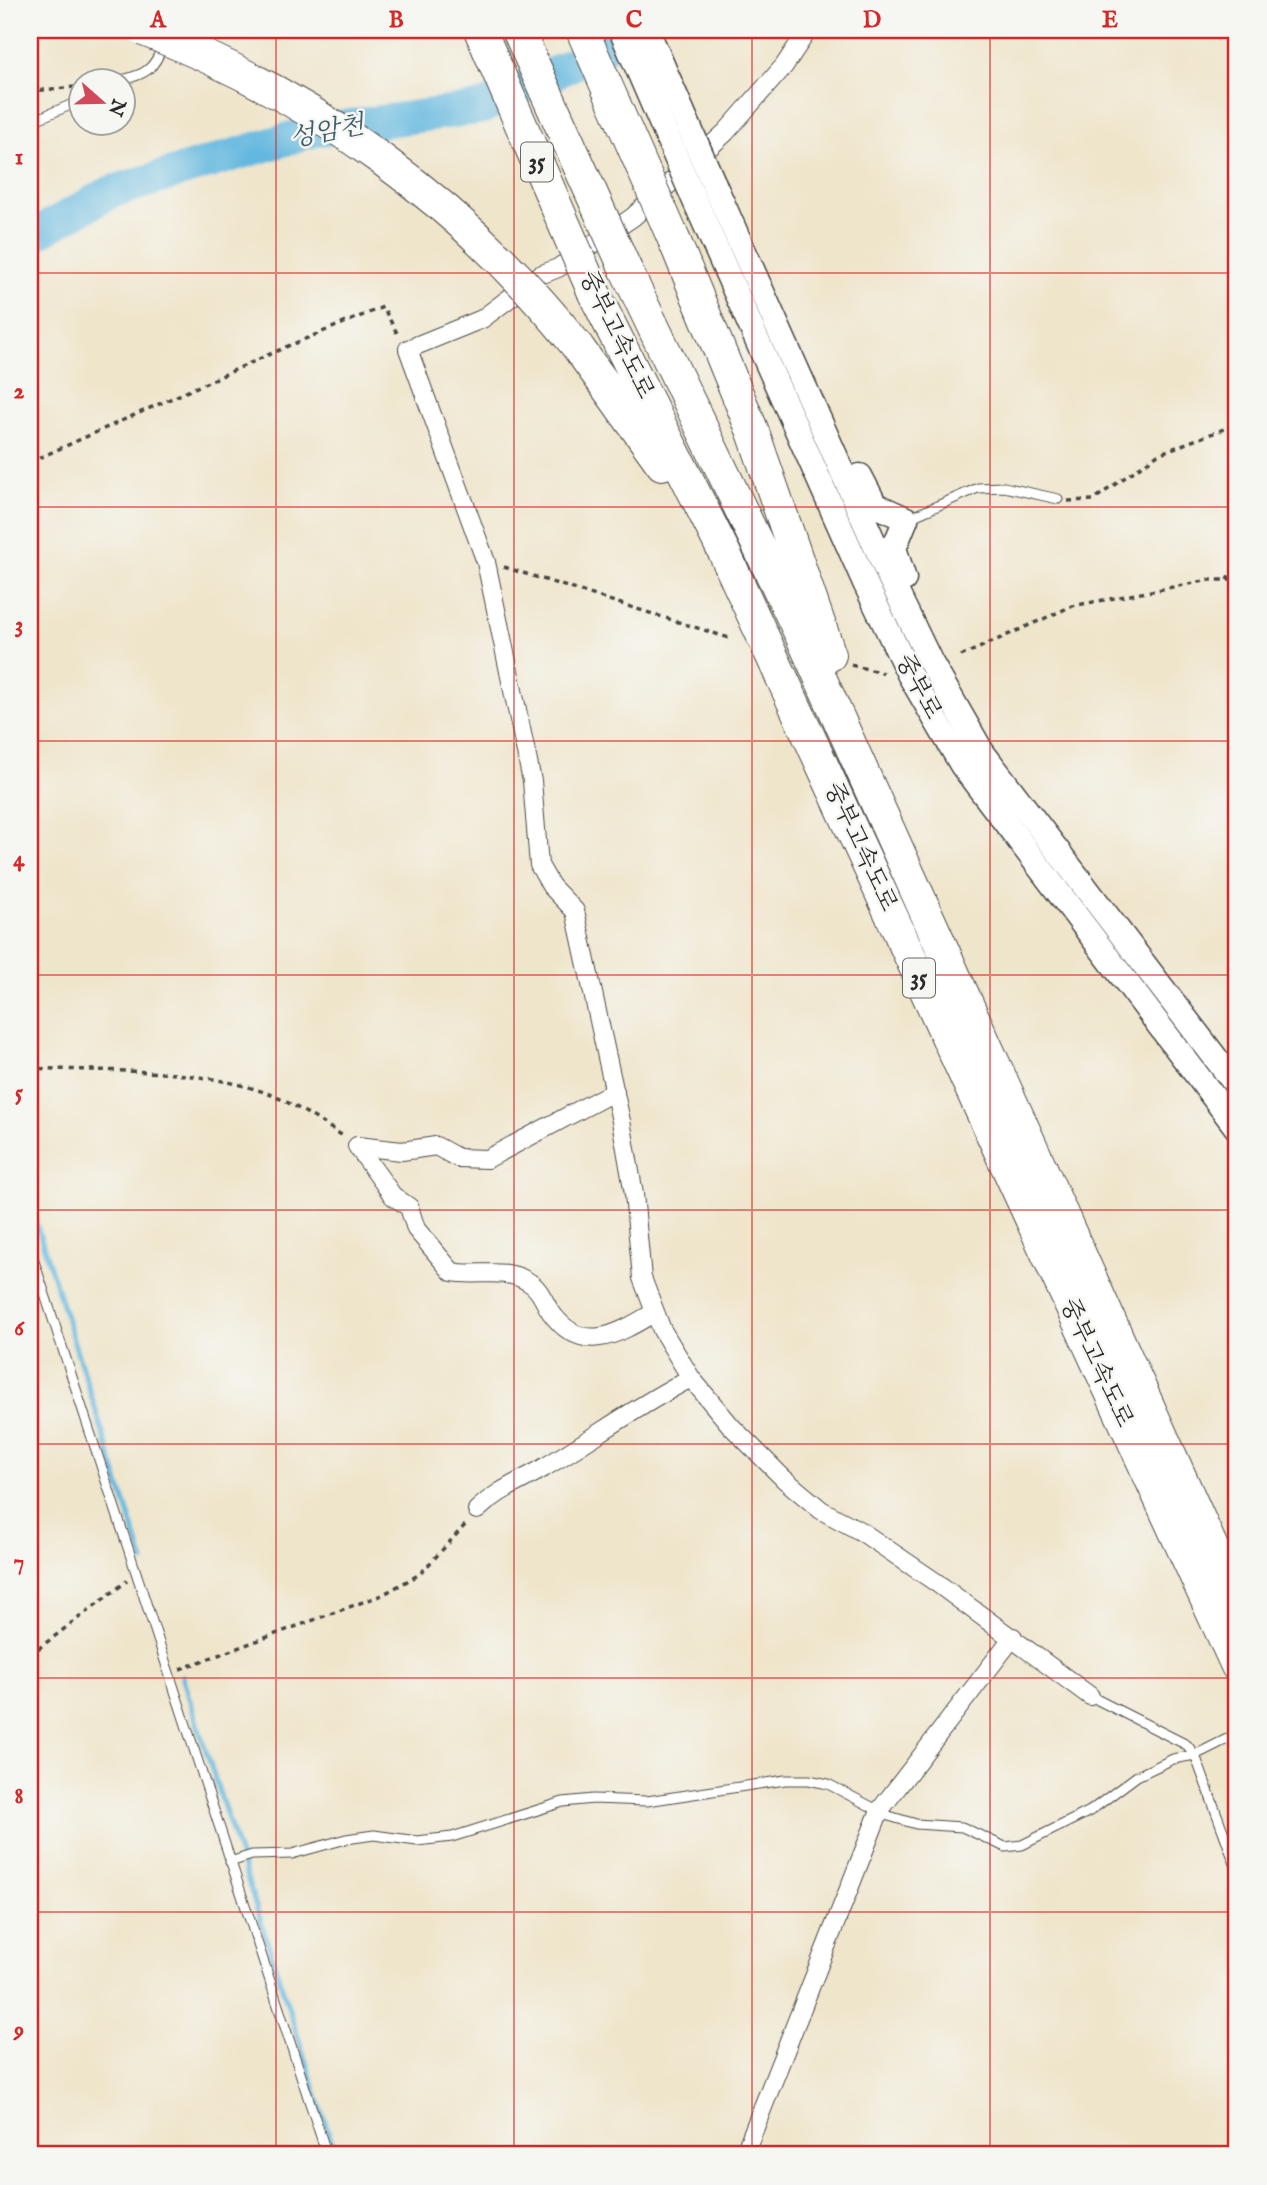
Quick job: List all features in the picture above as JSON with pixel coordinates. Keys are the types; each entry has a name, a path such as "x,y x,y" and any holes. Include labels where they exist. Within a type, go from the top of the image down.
{"highway":[{"path":"144,30 198,52 283,94 324,119 402,174 478,236 577,346 649,444 738,582"},
{"name":"중부고속도로","path":"480,30 594,293 738,582 1237,1666"},
{"name":"중부고속도로","path":"519,30 626,270 801,635 1237,1603"},
{"path":"582,30 675,243 753,432 893,839"}],"main road":[{"path":"621,30 702,187"},
{"path":"647,30 702,187"},
{"name":"중부로","path":"702,187 781,334 931,663 982,752 1237,1086"},
{"name":"중부로","path":"702,187 866,585 909,674 962,765 1237,1128"},
{"path":"781,334 828,405 875,505 906,519 894,548 931,663"}],"street":[{"path":"808,30 783,66 726,132 633,218 558,268 540,275 482,319 408,349 486,562 533,781 539,864 551,886 575,912 615,1091 634,1194 642,1278 655,1312 691,1378 731,1426 784,1479 821,1510 862,1532 1013,1637 1090,1696"},
{"path":"357,1146 402,1151 436,1146 458,1158 487,1159 615,1091"},
{"path":"357,1146 393,1196 409,1207 416,1229 452,1272 465,1275 508,1274 528,1281 541,1293 563,1327 590,1336 609,1338 655,1312"},
{"path":"477,1510 500,1491 540,1470 643,1403 691,1378"},
{"path":"744,2155 880,1810 1013,1637"}],"lane":[{"path":"136,76 157,64 167,30"},
{"path":"30,122 66,107"},
{"path":"906,519 978,488 1004,487 1059,499"},
{"path":"30,1249 233,1861 327,2155"},
{"path":"1090,1696 1187,1745 1195,1755 1237,1869"},
{"path":"233,1861 252,1855 292,1854 346,1839 374,1835 417,1841 452,1837 563,1802 593,1798 648,1801 785,1780 828,1784 880,1810 916,1824 962,1827 1005,1847 1022,1845 1090,1811 1137,1776 1173,1759 1195,1755 1231,1737"}],"path":[{"path":"30,91 66,88"},
{"path":"30,462 288,345 383,307 408,349"},
{"path":"1059,499 1077,503 1093,500 1158,454 1237,424"},
{"path":"486,562 729,638"},
{"path":"1227,580 1237,562"},
{"path":"961,656 1072,606 1153,589 1237,580"},
{"path":"849,665 883,673"},
{"path":"30,1068 170,1075 236,1084 278,1098 357,1146"},
{"path":"169,1672 382,1595 420,1574 477,1510"},
{"path":"30,1655 137,1574"}],"waterway":[{"name":"성암천","path":"30,237 111,192 317,130 481,108 600,51 621,30"},
{"path":"30,1204 144,1562"},
{"path":"182,1676 330,2137 339,2155"}]}
